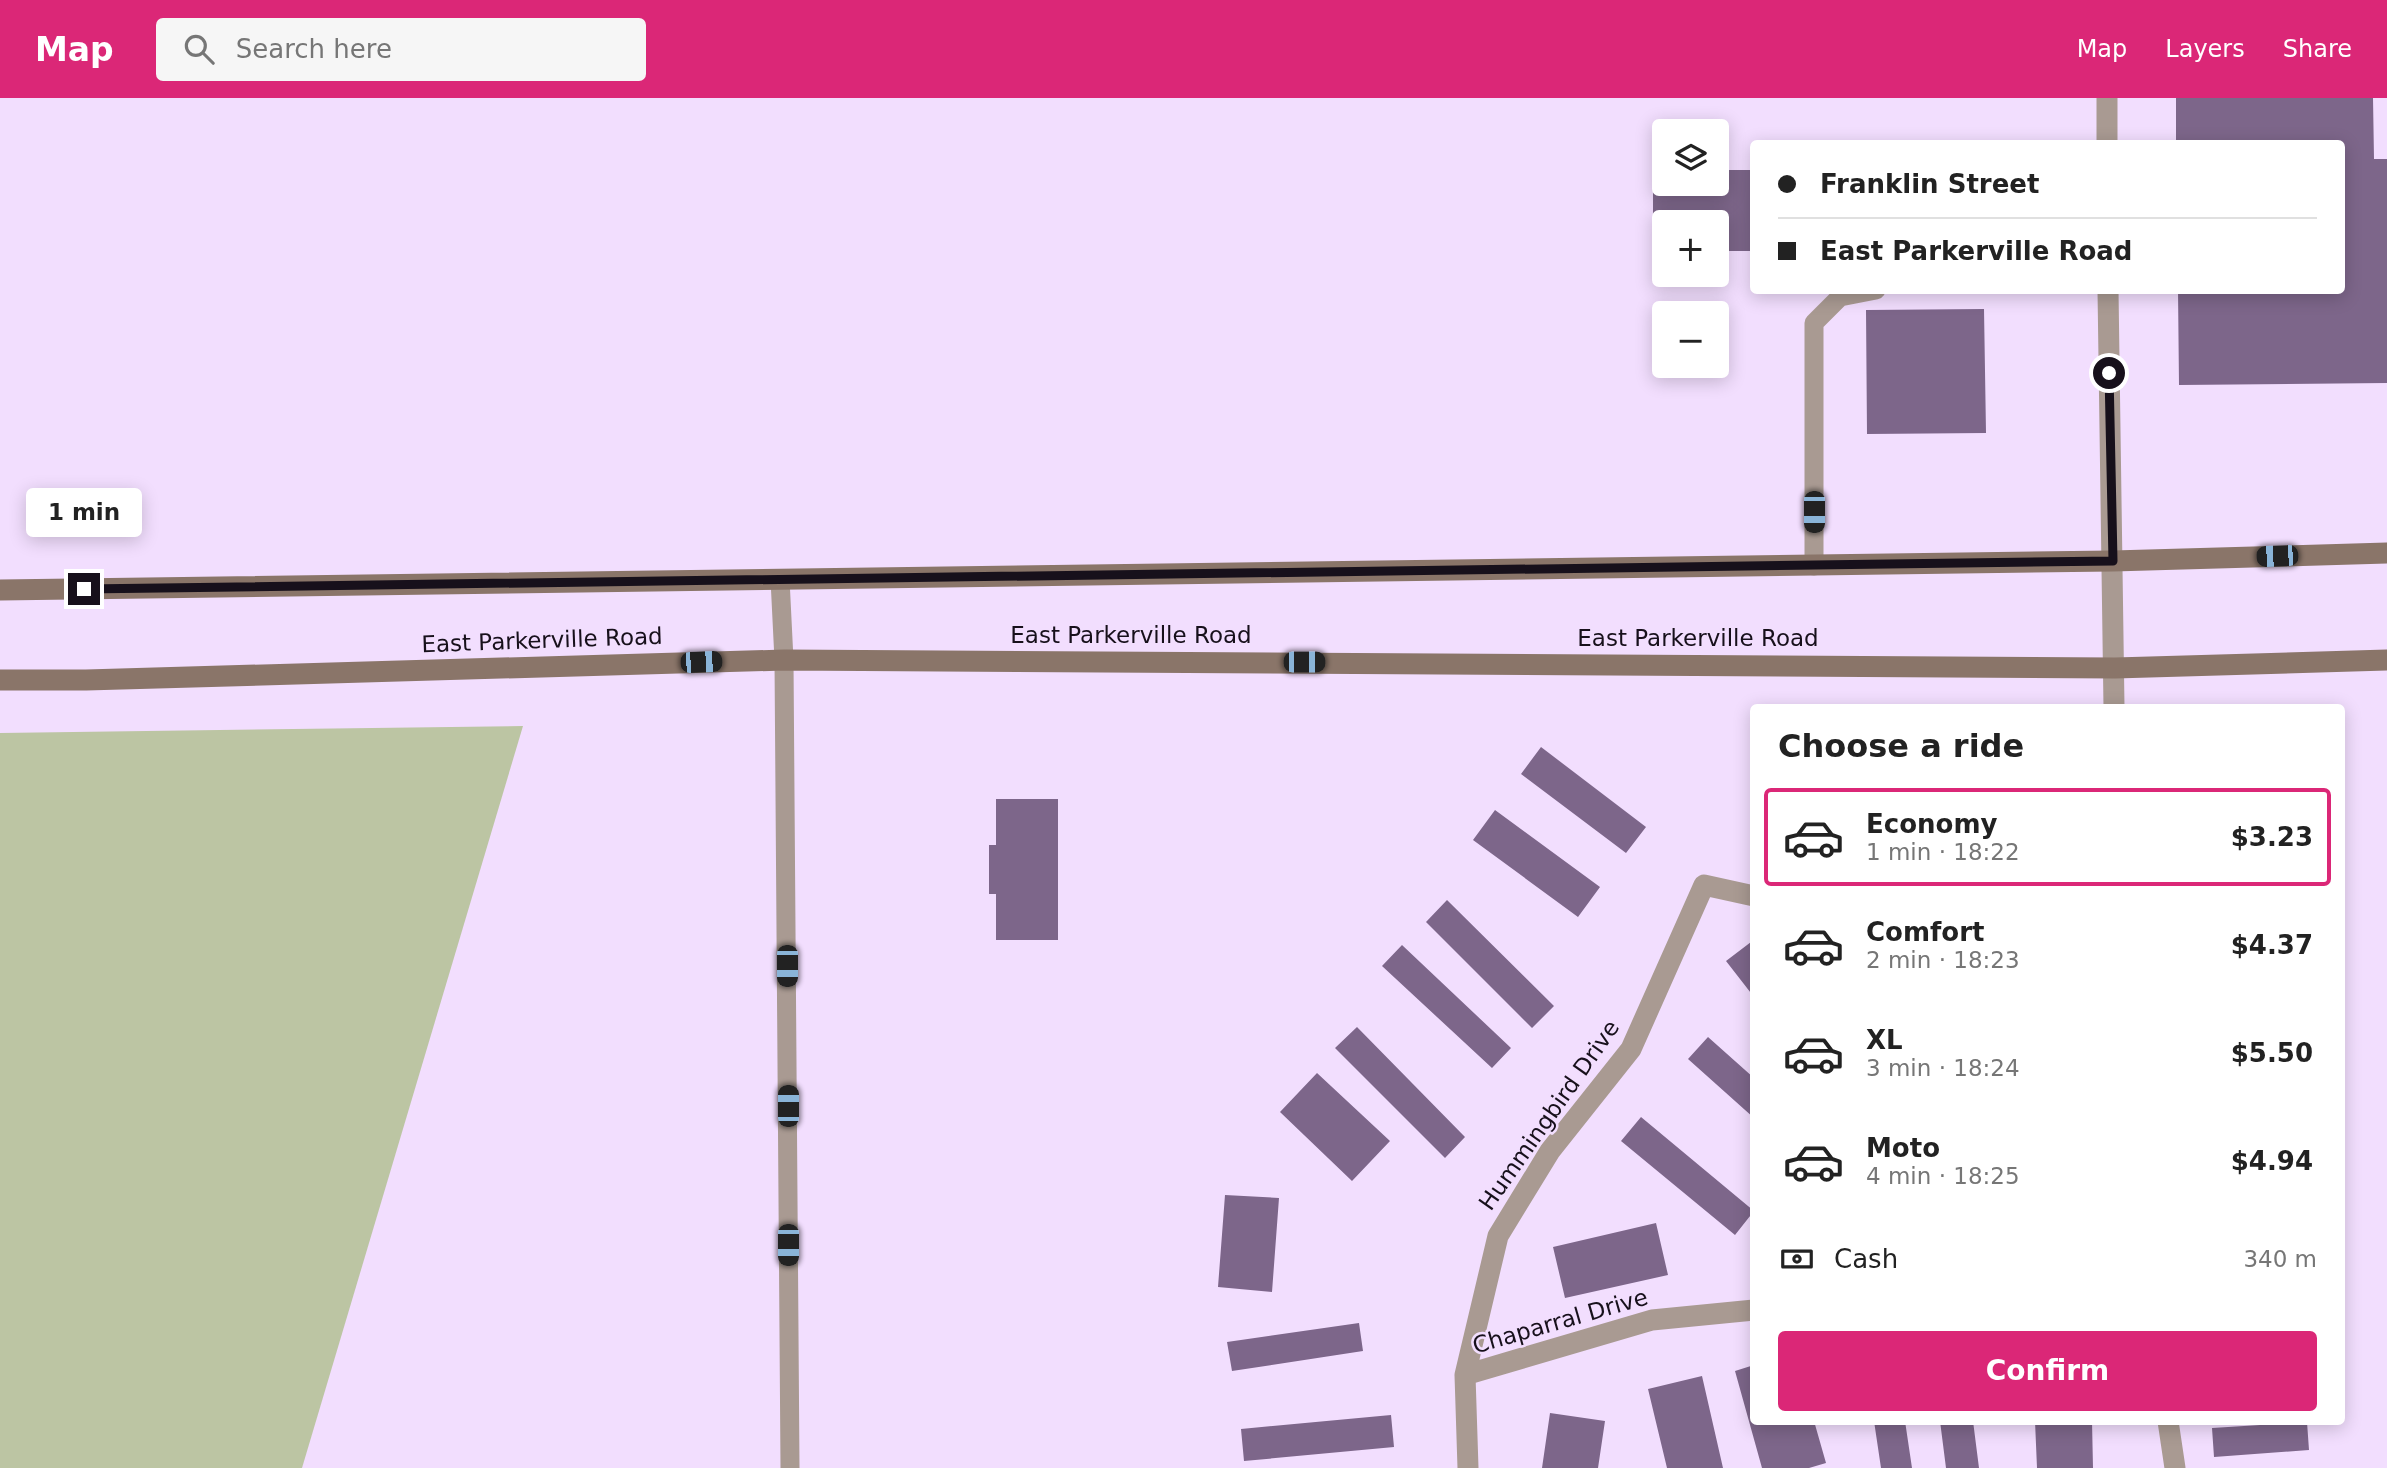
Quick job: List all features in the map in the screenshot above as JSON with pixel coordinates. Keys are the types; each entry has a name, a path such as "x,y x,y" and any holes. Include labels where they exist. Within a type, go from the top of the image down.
{"main road":[{"path":"0,590 1814,566 2387,553"},
{"path":"2327,662 2387,650"},
{"name":"East Parkerville Road","path":"0,680 86,680 785,660 2115,668 2387,660"}],"street":[{"path":"2106,98 2107,140"},
{"path":"2108,294 2114,704"},
{"name":"Hummingbird Drive","path":"1468,1468 1465,1375 1498,1236 1550,1151 1631,1049 1704,885 1750,895"},
{"name":"Chaparral Drive","path":"1465,1375 1652,1320 1750,1310"},
{"path":"2169,1425 2175,1468"}],"lane":[{"path":"1814,566 1814,323 1840,297 1856,294"},
{"path":"780,579 785,660 790,1468"}],"green space":[{"path":"523,726 302,1468 0,1468 0,733"}],"building":[{"path":"2176,98 2373,98 2374,159 2387,159 2387,383 2179,385 2178,294 2345,294 2345,140 2176,140"},
{"path":"1729,170 1750,170 1750,251 1729,251 1729,210 1653,210 1653,196 1729,196"},
{"path":"1984,309 1986,433 1867,434 1866,310"},
{"path":"1541,747 1646,827 1626,853 1521,774"},
{"path":"996,799 1058,799 1058,940 996,940 996,894 989,894 989,845 996,845"},
{"path":"1495,810 1600,887 1578,917 1473,840"},
{"path":"1447,900 1554,1006 1532,1028 1426,922"},
{"path":"1750,943 1750,992 1726,961"},
{"path":"1402,945 1511,1048 1492,1068 1382,966"},
{"path":"1357,1027 1465,1137 1445,1158 1335,1048"},
{"path":"1708,1037 1750,1074 1750,1114 1688,1059"},
{"path":"1317,1073 1390,1141 1352,1181 1280,1112"},
{"path":"1641,1117 1750,1208 1750,1216 1735,1235 1621,1141"},
{"path":"1225,1195 1279,1198 1272,1292 1218,1287"},
{"path":"1656,1223 1668,1275 1565,1298 1553,1247"},
{"path":"1359,1323 1363,1351 1232,1371 1227,1342"},
{"path":"1750,1366 1750,1425 1735,1371"},
{"path":"1702,1376 1723,1468 1667,1468 1648,1389"},
{"path":"1550,1413 1605,1421 1598,1468 1542,1468"},
{"path":"1391,1415 1394,1447 1244,1461 1241,1429"},
{"path":"1750,1425 1815,1425 1826,1463 1809,1468 1762,1468"},
{"path":"1875,1425 1906,1425 1912,1468 1881,1468"},
{"path":"1941,1425 1974,1425 1979,1468 1946,1468"},
{"path":"2035,1425 2092,1425 2093,1468 2037,1468"},
{"path":"2307,1425 2309,1450 2214,1457 2212,1428"}],"route":[{"path":"84,589 2113,561 2109,373"}]}
